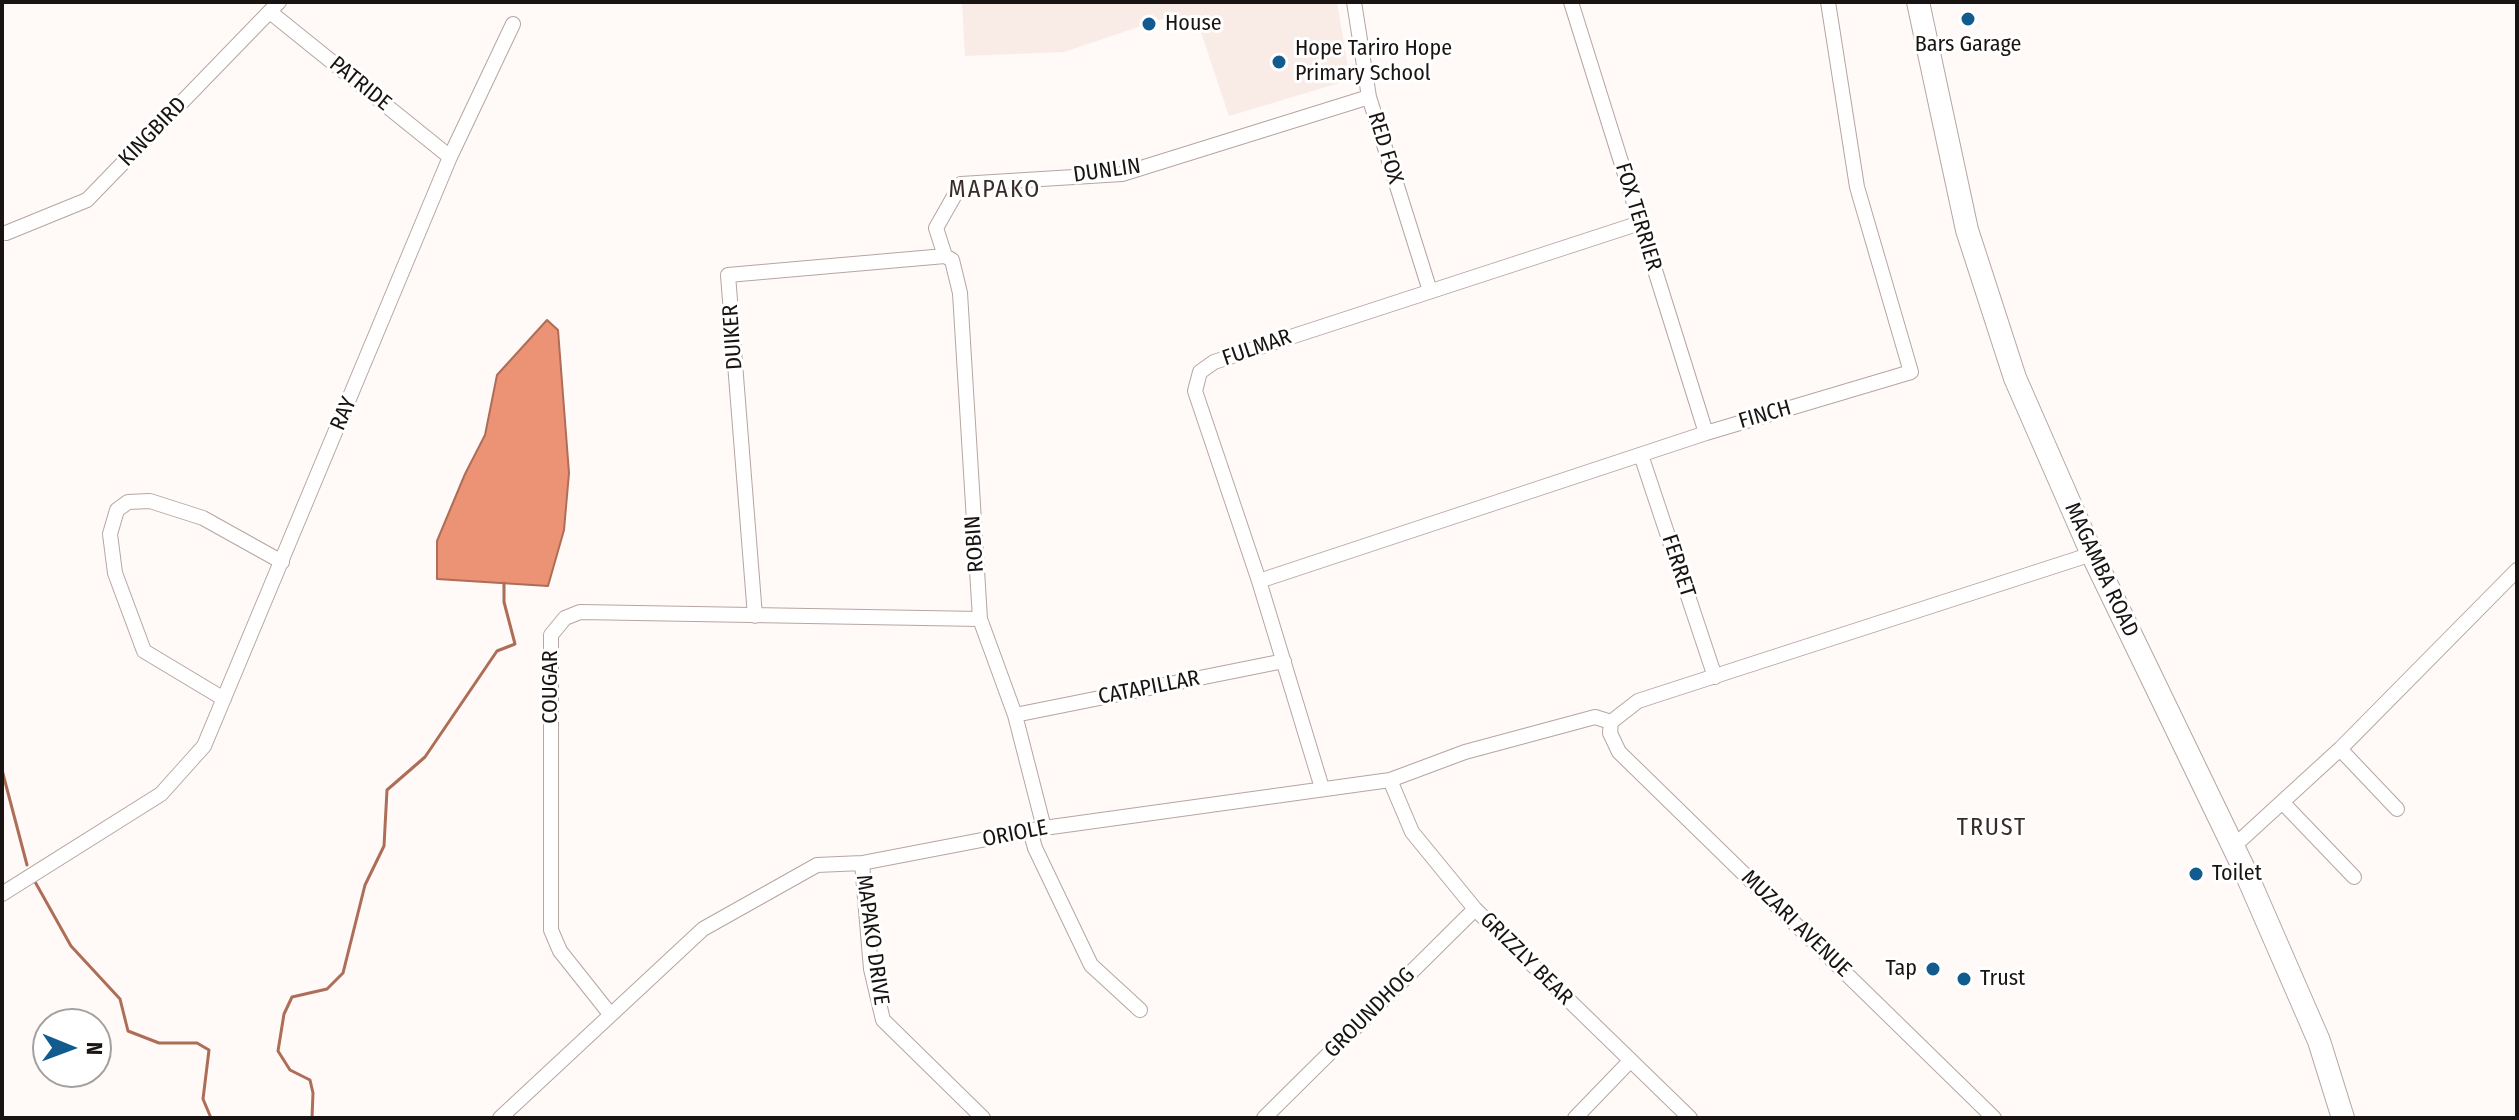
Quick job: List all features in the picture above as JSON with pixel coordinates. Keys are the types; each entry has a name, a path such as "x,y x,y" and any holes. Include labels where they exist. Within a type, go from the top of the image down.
{"highway":[{"name":"MAGAMBA ROAD","path":"1918,2 1967,230 2015,378 2092,554 2233,847 2319,1041 2343,1118"}],"street":[{"name":"RED FOX","path":"1354,2 1369,97 1430,291"},
{"name":"FOX TERRIER","path":"1571,2 1706,433"},
{"name":"FINCH","path":"1259,581 1706,433 1911,372 1857,187 1828,2"},
{"name":"PATRIDE","path":"269,7 450,157"},
{"name":"KINGBIRD","path":"6,233 87,200 269,7"},
{"name":"RAY","path":"2,894 161,794 204,746 450,157 513,24"},
{"name":"DUNLIN","path":"945,256 936,228 961,184 1122,174 1369,97"},
{"name":"FULMAR","path":"1322,788 1259,581 1195,391 1200,372 1214,362 1640,223"},
{"name":"DUIKER","path":"755,616 728,275 945,256"},
{"name":"ROBIN","path":"945,256 952,260 960,293 980,619 1015,715 1037,829 1035,848 1091,965 1140,1010"},
{"name":"FERRET","path":"1641,455 1715,677"},
{"path":"224,699 144,651 115,573 110,534 117,510 128,502 150,501 203,518 282,562"},
{"path":"1611,722 1638,701 2092,554"},
{"path":"2233,847 2340,749 2517,570"},
{"name":"COUGAR","path":"610,1014 560,951 551,930 551,635 565,618 580,612 980,619"},
{"name":"CATAPILLAR","path":"1015,715 1284,661"},
{"name":"ORIOLE","path":"500,1118 703,929 817,865 862,863 1037,829 1390,780 1465,752 1595,717 1611,722"},
{"name":"MUZARI AVENUE","path":"1611,722 1610,733 1619,752 1994,1118"},
{"path":"2340,749 2397,809"},
{"name":"GRIZZLY BEAR","path":"1390,780 1412,832 1475,909 1690,1118"},
{"path":"2283,803 2354,877"},
{"name":"MAPAKO DRIVE","path":"862,863 871,969 883,1020 983,1118"},
{"name":"GROUNDHOG","path":"1264,1118 1475,909"},
{"path":"1575,1118 1630,1061"}],"shaded area":[{"name":"Hope Tariro Hope Primary School","path":"962,2 1337,2 1348,68 1339,83 1229,116 1198,23 1162,19 1064,52 965,56"},
{"path":"547,320 558,330 569,473 564,530 548,586 437,579 437,541 485,435 497,375"}],"waterway":[{"path":"312,1118 310,1080 290,1070 278,1051 284,1014 292,997 327,989 343,973 365,885 384,846 387,790 425,757 497,651 515,644 504,602 504,583"},
{"path":"2,686 2,756"},
{"path":"2,770 27,865"},
{"path":"34,880 71,946 120,999 128,1031 159,1043 197,1043 209,1050 203,1099 211,1118"}],"place":[{"name":"Bars Garage","path":"1968,19"},
{"name":"House","path":"1149,24"},
{"name":"Hope Tariro Hope Primary School","path":"1279,62"},
{"name":"Toilet","path":"2196,874"},
{"name":"Tap","path":"1933,969"},
{"name":"Trust","path":"1964,979"}],"district":[{"name":"MAPAKO","path":"995,190"},
{"name":"TRUST","path":"1992,828"}]}
